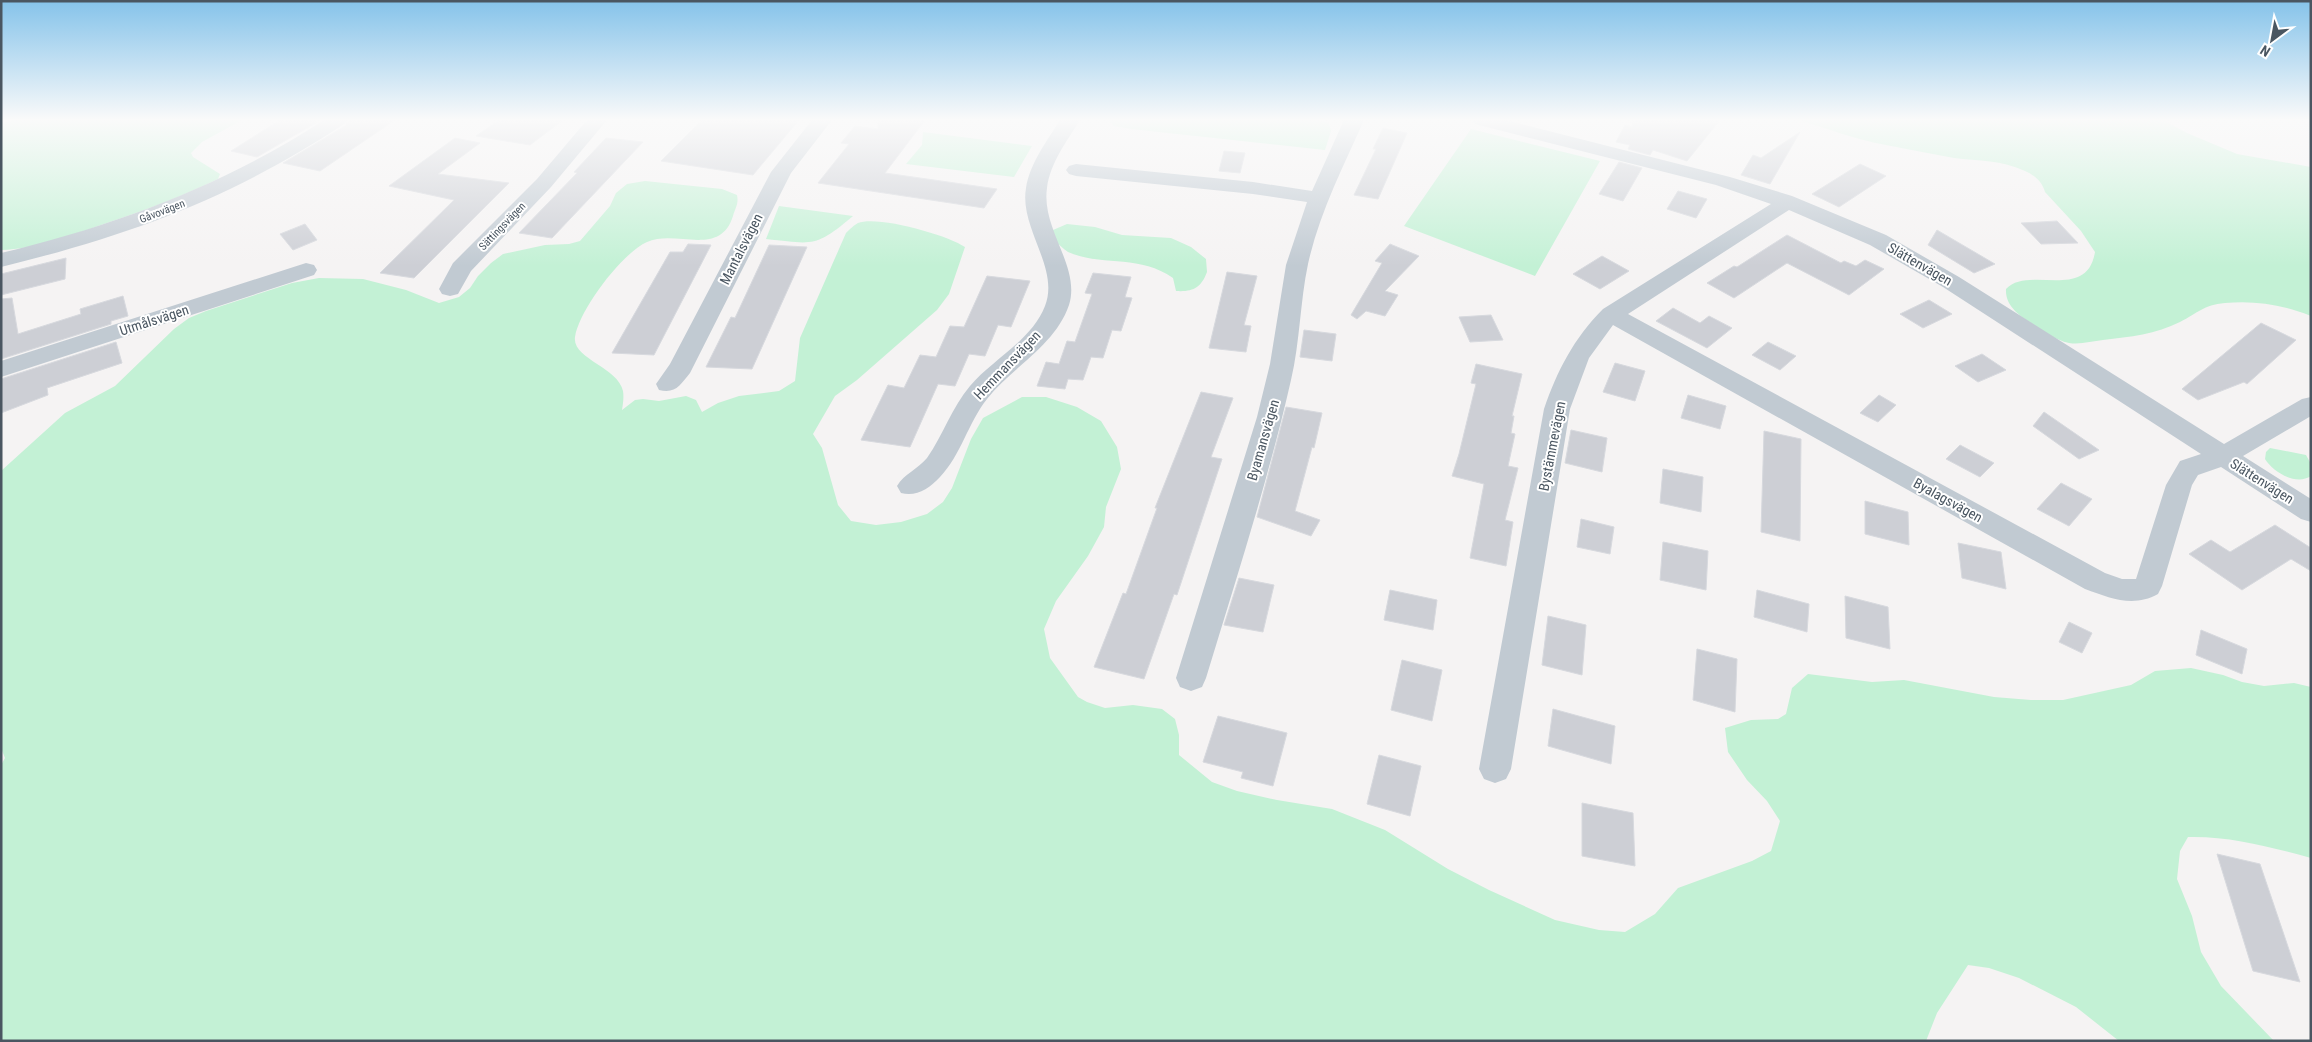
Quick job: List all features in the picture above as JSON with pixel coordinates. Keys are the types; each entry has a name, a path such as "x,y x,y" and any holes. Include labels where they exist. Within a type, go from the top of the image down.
{"street":[{"name":"Gåvovägen","path":"1,260 65,245 100,234 219,188 257,169"},
{"name":"Sättingsvägen","path":"450,289 461,268 557,169"},
{"name":"Mantalsvägen","path":"668,384 681,367 784,169"},
{"name":"Hemmansvägen","path":"910,486 934,468 979,393 1032,342 1058,307 1060,290 1058,276 1038,219 1035,192 1042,169"},
{"name":"Byamansvägen","path":"1192,678 1257,462 1280,377 1289,308 1300,250 1332,169"},
{"name":"Slättenvägen","path":"1684,169 1785,200 1878,240 1951,282 2311,512"},
{"path":"1076,170 1253,188 1319,198"},
{"name":"Bystämmevägen","path":"1496,768 1557,409 1576,358 1589,337 1611,314 1780,208 1785,200"},
{"name":"Utmålsvägen","path":"1,369 306,270"},
{"name":"Byalagsvägen","path":"1611,314 2095,581 2117,589 2133,591 2144,589 2148,586 2185,474 2190,468 2223,456"},
{"path":"2223,456 2311,405"}],"green space":[{"path":"1,169 211,169 220,174 218,179 190,192 67,237 27,247 1,250"},
{"path":"944,169 1019,169 1014,177"},
{"path":"1444,169 1596,169 1535,276 1404,226"},
{"path":"2020,169 2311,169 2311,316 2269,304 2225,303 2206,308 2171,326 2152,332 2082,343 2063,342 2048,334 2012,308 2007,299 2006,289 2016,283 2028,280 2056,280 2081,276 2090,267 2095,252 2081,231 2045,192 2040,182"},
{"path":"645,181 722,189 737,195 738,201 727,229 718,236 696,240 658,239 647,242 637,248 614,270 584,312 575,337 576,345 619,383 623,391 622,410 635,400 659,401 686,396 696,400 702,412 718,403 739,396 779,391 795,381 800,338 846,233 858,223 867,221 896,224 929,232 956,242 965,247 949,294 937,310 857,380 835,396 813,434 822,448 838,505 851,521 876,525 901,522 927,514 943,502 952,488 971,439 983,418 1022,397 1046,397 1077,407 1101,421 1117,447 1121,469 1106,507 1104,527 1088,556 1056,601 1044,629 1050,658 1078,697 1105,708 1133,705 1162,709 1175,719 1179,735 1179,755 1212,782 1237,791 1277,800 1332,809 1385,830 1448,869 1555,920 1599,930 1625,932 1655,914 1678,888 1752,861 1771,851 1780,821 1767,801 1747,780 1728,752 1725,728 1751,720 1778,719 1786,714 1792,688 1808,674 1872,682 1904,680 1994,697 2031,700 2063,700 2131,685 2155,671 2191,668 2264,686 2294,683 2311,687 2311,858 2235,840 2188,837 2180,851 2177,879 2192,916 2201,952 2221,986 2274,1041 2119,1041 2076,1007 2019,978 1989,968 1968,965 1937,1013 1926,1041 1,1041 1,765 5,758 1,748 1,471 65,413 115,386 174,329 189,318 292,283 319,278 363,279 406,290 439,303 459,297 470,288 478,276 491,263 503,254 545,245 569,244 580,241 610,206 616,193 627,184"},
{"path":"779,206 853,216 821,239 794,242 766,239"},
{"path":"1067,224 1095,227 1122,235 1171,238 1191,247 1206,259 1207,272 1202,282 1196,288 1187,291 1176,291 1173,278 1147,266 1094,259 1068,252 1053,239 1053,230"},
{"path":"2270,448 2306,455 2311,464 2311,476 2305,479 2292,478 2273,469 2265,459 2266,452"}],"building":[{"path":"309,169 323,169 320,171"},
{"path":"413,169 445,169 438,174 509,183 414,278 380,273 454,200 389,186"},
{"path":"577,169 618,169 552,238 519,233 577,173 574,172"},
{"path":"711,169 758,169 753,175"},
{"path":"829,169 888,169 885,173 997,189 984,208 818,183"},
{"path":"1220,169 1241,169 1240,173 1219,171"},
{"path":"1367,169 1391,169 1378,199 1354,195"},
{"path":"1615,169 1642,169 1623,201 1599,194"},
{"path":"1745,169 1779,169 1770,184 1741,175"},
{"path":"1853,169 1870,169 1886,176 1839,207 1812,194"},
{"path":"1678,191 1707,199 1696,218 1667,209"},
{"path":"2057,221 2078,243 2041,244 2021,223"},
{"path":"305,224 317,240 293,250 280,234"},
{"path":"1937,230 1995,264 1974,273 1928,245"},
{"path":"1787,235 1841,263 1844,261 1856,266 1865,260 1884,269 1849,295 1787,263 1734,298 1707,283 1734,266 1737,267"},
{"path":"688,244 711,245 654,355 612,353 670,252 683,252"},
{"path":"1390,244 1419,256 1385,291 1398,295 1385,316 1366,311 1357,319 1351,315 1382,263 1375,261"},
{"path":"769,245 807,247 752,369 706,367 731,317 735,318"},
{"path":"1602,256 1629,271 1600,289 1573,274"},
{"path":"66,258 65,279 1,295 1,274"},
{"path":"1227,272 1257,276 1244,325 1251,326 1246,352 1209,348"},
{"path":"1093,273 1131,277 1125,297 1132,298 1121,331 1112,330 1103,358 1091,357 1083,380 1068,379 1065,389 1037,386 1046,362 1059,364 1067,341 1075,342 1092,294 1085,293"},
{"path":"987,276 1030,281 1011,327 998,325 985,356 969,354 955,386 938,384 910,447 861,440 888,385 904,388 920,355 936,357 950,326 964,327"},
{"path":"123,296 128,316 111,321 111,324 1,359 1,299 12,298 18,334 81,314 80,309"},
{"path":"1929,300 1952,314 1923,328 1900,314"},
{"path":"1673,308 1700,323 1709,316 1732,328 1707,348 1656,321"},
{"path":"1491,315 1503,340 1470,342 1459,317"},
{"path":"2261,323 2296,340 2247,384 2244,382 2198,400 2182,389"},
{"path":"1304,330 1336,334 1332,361 1300,357"},
{"path":"116,342 122,363 47,388 48,395 1,413 1,379"},
{"path":"1768,342 1796,356 1780,370 1752,355"},
{"path":"1982,354 2006,370 1978,382 1955,366"},
{"path":"1615,363 1645,371 1635,401 1603,392"},
{"path":"1476,364 1522,374 1512,416 1514,416 1511,433 1515,434 1508,466 1518,468 1505,520 1513,522 1506,566 1470,558 1484,484 1452,476 1476,384 1471,383"},
{"path":"1201,392 1233,398 1211,457 1222,459 1177,595 1174,594 1144,679 1094,667 1123,593 1126,594 1157,508 1155,508"},
{"path":"1688,395 1726,406 1720,429 1681,418"},
{"path":"1879,395 1896,405 1878,422 1860,413"},
{"path":"1286,407 1322,413 1314,448 1312,447 1295,511 1320,520 1311,536 1257,517"},
{"path":"2044,412 2099,450 2079,459 2033,426"},
{"path":"1571,430 1607,438 1602,472 1565,463"},
{"path":"1764,431 1801,439 1800,541 1761,532"},
{"path":"1960,445 1994,463 1980,477 1946,459"},
{"path":"1663,469 1703,477 1701,512 1660,503"},
{"path":"2061,483 2092,499 2069,526 2037,509"},
{"path":"1865,501 1908,512 1909,545 1865,534"},
{"path":"1581,519 1614,527 1610,554 1577,547"},
{"path":"2275,525 2311,548 2311,571 2291,559 2242,590 2189,554 2211,540 2230,552"},
{"path":"1663,542 1708,551 1706,590 1660,580"},
{"path":"1958,543 2001,552 2006,589 1962,578"},
{"path":"1239,578 1274,585 1263,632 1224,625"},
{"path":"1390,590 1437,600 1433,630 1384,620"},
{"path":"1757,590 1809,604 1807,632 1754,617"},
{"path":"1845,596 1888,607 1890,649 1846,638"},
{"path":"1548,616 1586,625 1582,675 1542,665"},
{"path":"2069,622 2092,633 2082,653 2059,642"},
{"path":"2201,630 2247,649 2242,674 2196,655"},
{"path":"1697,649 1737,659 1735,712 1693,700"},
{"path":"1402,660 1442,670 1432,721 1391,710"},
{"path":"1553,709 1615,726 1611,764 1548,746"},
{"path":"1218,716 1287,733 1273,786 1241,778 1243,772 1203,762"},
{"path":"1379,755 1421,766 1410,816 1367,804"},
{"path":"1582,803 1633,813 1635,866 1582,856"},
{"path":"2217,854 2260,864 2300,982 2253,971"}]}
